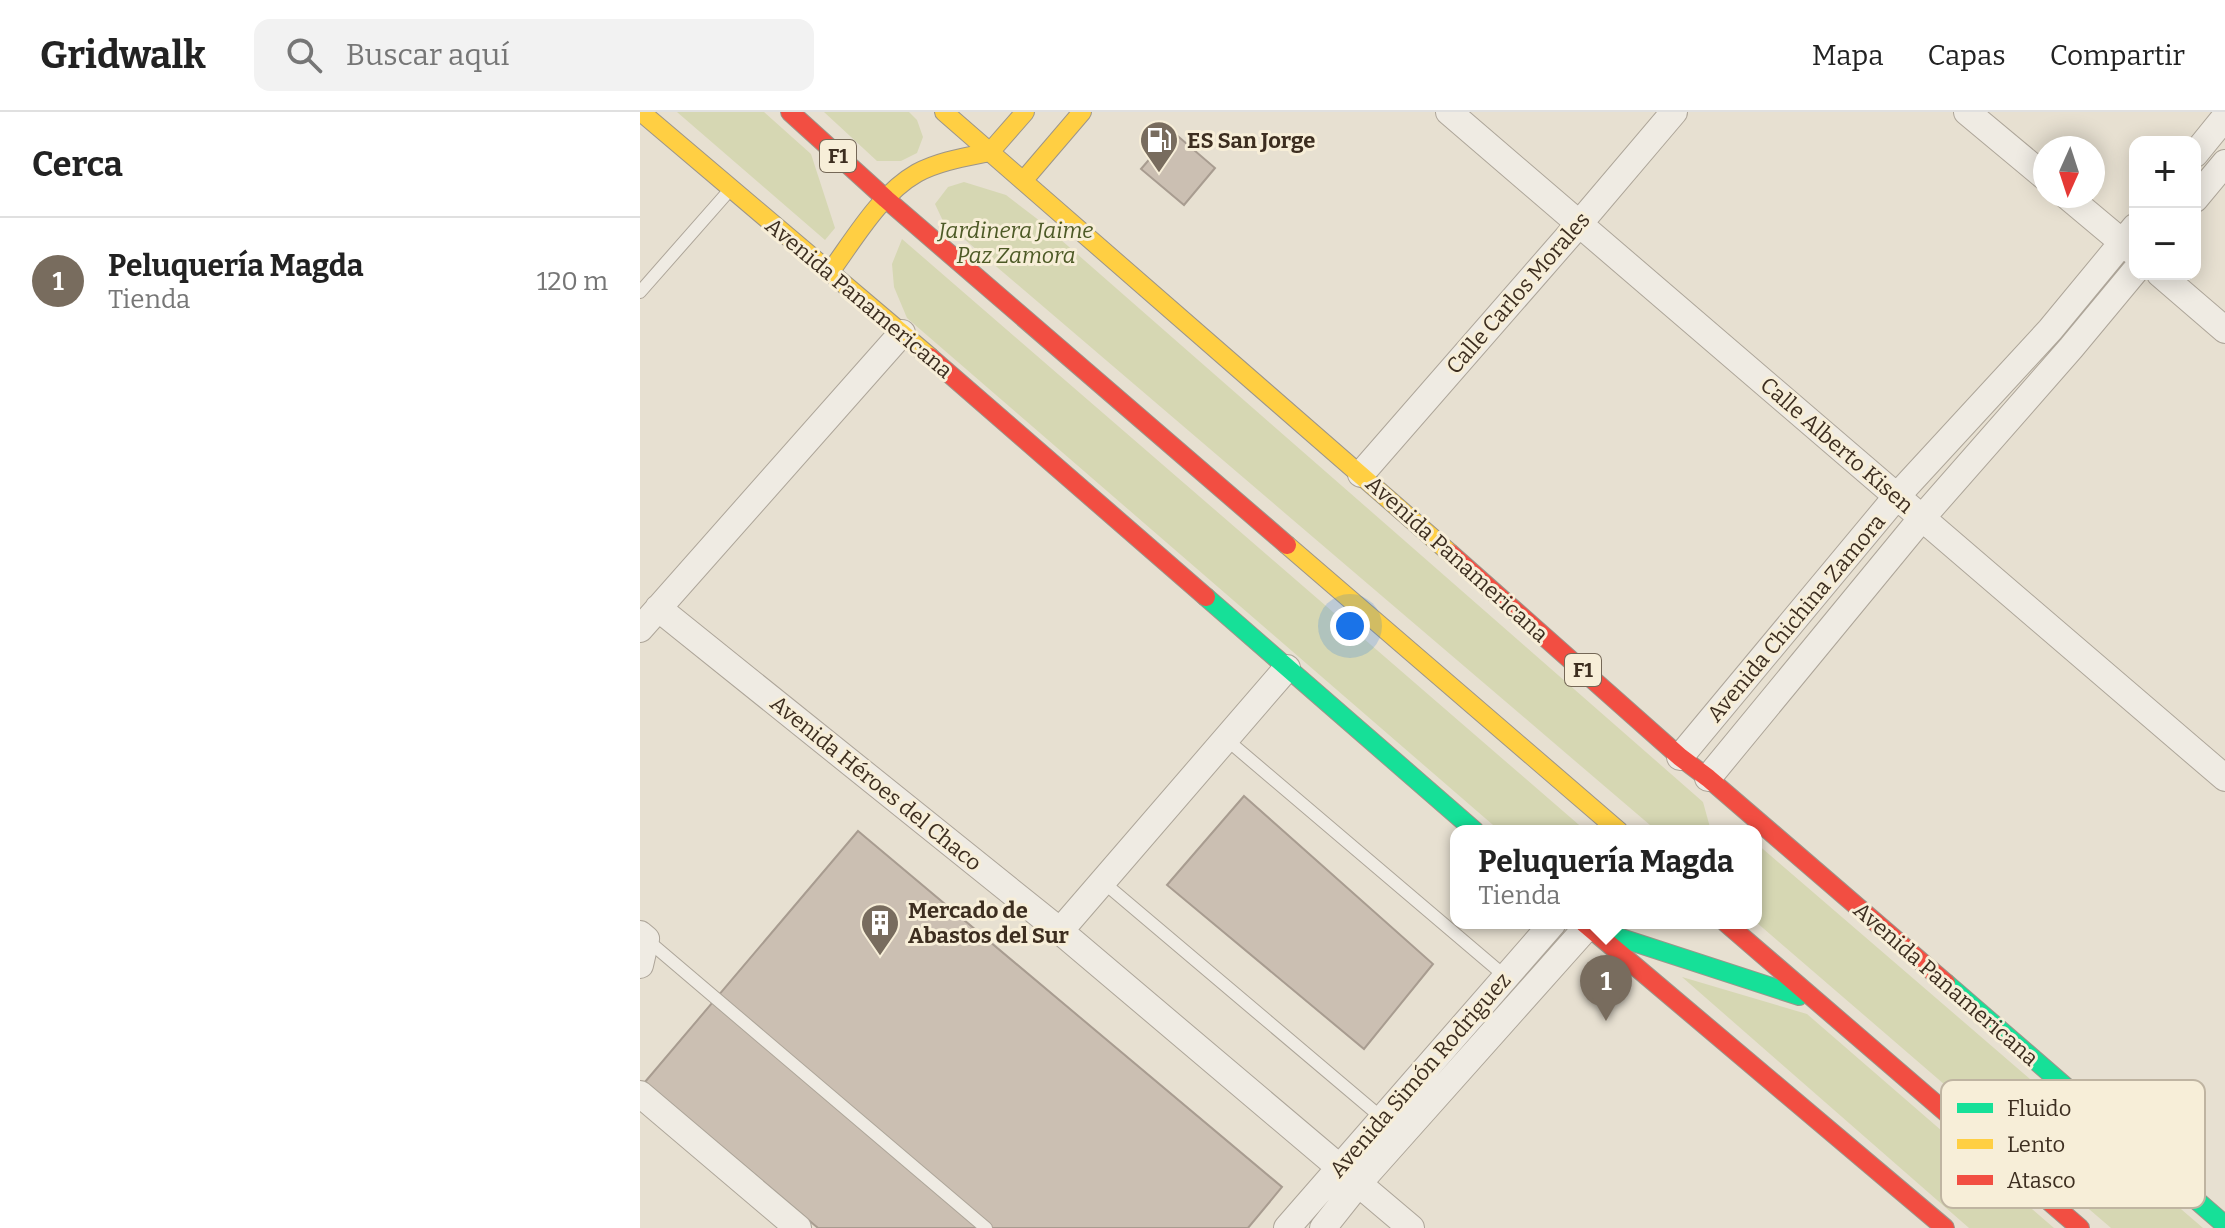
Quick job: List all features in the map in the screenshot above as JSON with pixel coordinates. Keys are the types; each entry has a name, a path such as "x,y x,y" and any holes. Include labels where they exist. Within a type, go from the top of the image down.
{"main road":[{"name":"Avenida Panamericana","path":"641,112 651,130 730,189 902,333 1468,825"},
{"name":"F1","path":"790,112 886,199 1612,825"},
{"name":"Avenida Panamericana","path":"944,112 1761,825"},
{"path":"830,272 886,199 915,174 950,159 990,152 1025,112"},
{"path":"1023,181 1082,112"},
{"path":"1715,785 1727,816"},
{"name":"Avenida Panamericana","path":"1762,826 2057,1080"},
{"path":"1591,929 1945,1228"},
{"path":"1594,929 1817,1002"},
{"path":"1733,929 1941,1109"},
{"path":"1615,936 1631,937 1657,931"},
{"path":"2057,1208 2080,1228"},
{"name":"Avenida Panamericana","path":"2205,1208 2225,1225"}],"street":[{"name":"Calle Alberto Kisen","path":"1449,112 2225,778"},
{"name":"Calle Carlos Morales","path":"1361,474 1674,112"},
{"path":"1967,112 2033,167"},
{"path":"2201,147 2225,117"},
{"path":"2201,192 2225,163"},
{"path":"2084,208 2129,240"},
{"name":"Avenida Chichina Zamora","path":"1680,757 1897,496 2129,243"},
{"name":"Avenida Chichina Zamora","path":"1715,785 1921,519 2129,278"},
{"path":"2167,280 2225,330"},
{"path":"2050,330 2071,348"},
{"path":"640,629 902,333"},
{"name":"Avenida Héroes del Chaco","path":"658,608 1060,931 1411,1228"},
{"path":"1060,931 1287,668"},
{"name":"Avenida Simón Rodriguez","path":"1323,1228 1382,1118 1548,929"},
{"name":"Avenida Simón Rodriguez","path":"1287,1228 1349,1175 1582,929"},
{"path":"640,965 643,936"},
{"path":"640,1094 798,1228"}],"lane":[{"path":"640,292 730,189"},
{"path":"1226,739 1506,977"},
{"path":"1103,882 1382,1118"},
{"path":"643,936 986,1228"}],"green space":[{"path":"677,112 764,112 811,154 835,228 825,240"},
{"path":"824,112 909,112 917,120 923,137 917,153 901,161 877,161"},
{"name":"Jardinera Jaime Paz Zamora","path":"964,182 1006,195 1036,218 1703,802 1709,825 1650,825 943,221 935,204 948,187"},
{"name":"Jardinera Jaime Paz Zamora","path":"902,239 1579,825 1493,825 907,318 894,287 892,264"},
{"path":"1762,848 2031,1080 1941,1081 1762,927"},
{"path":"1682,977 1807,1014 1941,1130 1941,1204"},
{"path":"1946,1208 2031,1208 2054,1228 1969,1228"},
{"path":"2088,1208 2180,1208 2203,1228 2111,1228"}],"building":[{"path":"1173,132 1215,168 1184,205 1141,169"},
{"path":"1244,796 1433,964 1364,1049 1167,885"},
{"name":"Mercado de Abastos del Sur","path":"858,831 1282,1187 1248,1228 818,1228 645,1082"}],"traffic: fast":[{"path":"1206,597 1468,825"},
{"path":"1615,936 1799,996"},
{"path":"1946,983 2058,1080"},
{"path":"2205,1208 2225,1225"}],"traffic: slow":[{"path":"641,112 930,357"},
{"path":"944,112 1450,553"},
{"path":"990,152 1025,112"},
{"path":"1023,181 1082,112"},
{"path":"830,272 869,218 904,182 934,165 990,152"},
{"path":"1287,545 1612,825"}],"traffic: jam":[{"path":"790,112 886,199 1287,545"},
{"path":"930,357 1206,597"},
{"path":"1450,553 1680,757 1946,983"},
{"path":"1591,929 1945,1228"},
{"path":"1733,929 1941,1108"},
{"path":"2057,1208 2080,1228"}],"place":[{"name":"ES San Jorge","path":"1159,174"},
{"name":"Mercado de Abastos del Sur","path":"880,957"},
{"name":"Peluquería Magda","path":"1606,1021"}]}
